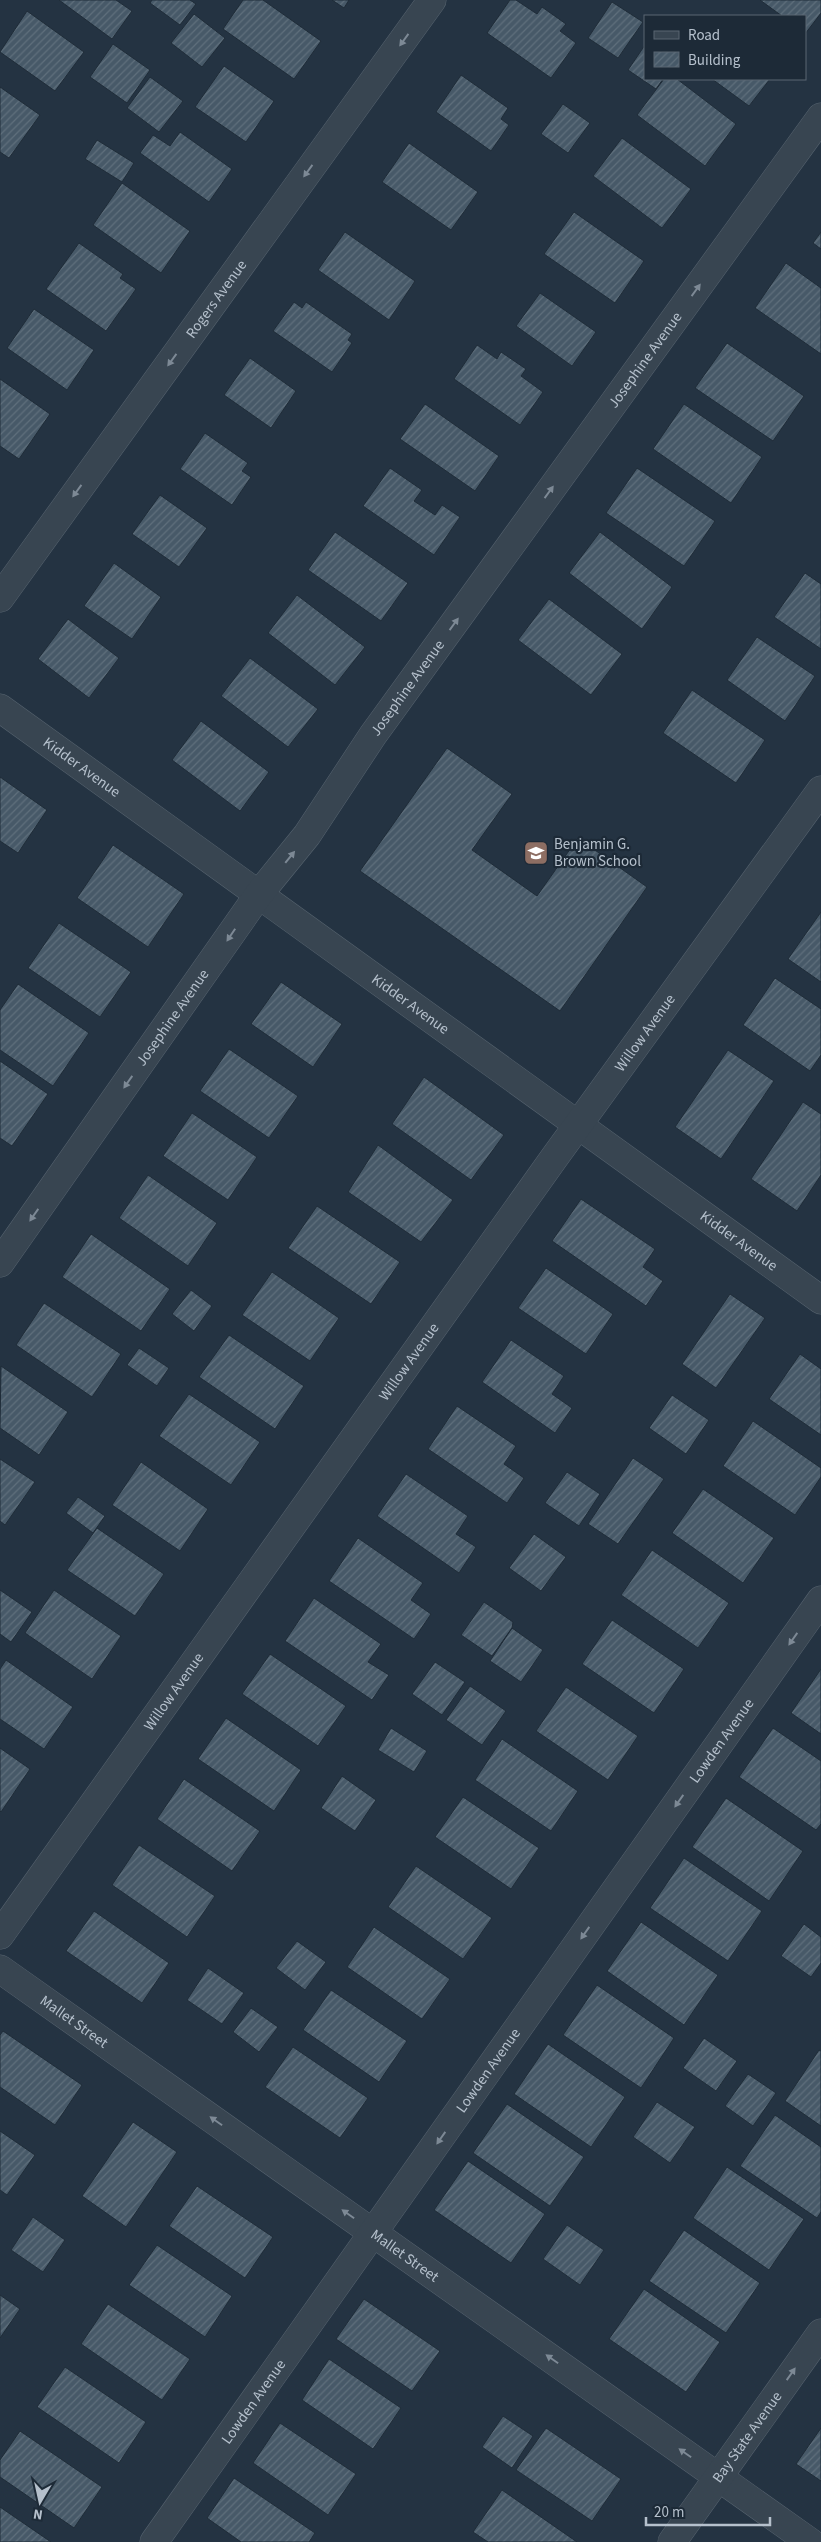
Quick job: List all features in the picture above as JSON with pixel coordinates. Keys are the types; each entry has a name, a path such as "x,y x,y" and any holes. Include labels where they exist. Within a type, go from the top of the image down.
{"street":[{"name":"Rogers Avenue","path":"0,598 432,0"},
{"name":"Josephine Avenue","path":"0,1263 259,894 308,835 373,735 821,117"},
{"name":"Kidder Avenue","path":"0,708 821,1300"},
{"name":"Willow Avenue","path":"0,1935 821,790"},
{"name":"Lowden Avenue","path":"154,2542 821,1600"},
{"name":"Mallet Street","path":"0,1969 810,2542"},
{"name":"Bay State Avenue","path":"672,2542 821,2333"}],"building":[{"path":"59,0 116,0 132,11 112,39"},
{"path":"152,0 190,0 196,4 180,25 150,3"},
{"path":"243,0 263,0 321,41 294,79 223,29"},
{"path":"332,0 349,0 344,8"},
{"path":"510,0 516,0 537,14 542,7 566,24 560,31 576,43 551,78 487,33"},
{"path":"760,0 821,0 821,13 806,33 806,15 781,15"},
{"path":"612,2 643,22 618,58 588,38"},
{"path":"27,11 84,52 55,91 0,52"},
{"path":"194,14 225,38 202,67 171,43"},
{"path":"113,44 150,70 127,103 90,77"},
{"path":"644,46 644,80 662,80 656,89 628,70"},
{"path":"224,66 274,101 246,142 195,107"},
{"path":"461,75 508,108 501,119 509,125 491,151 436,112"},
{"path":"150,77 183,101 159,132 127,108"},
{"path":"663,80 678,80 736,124 705,166 637,115"},
{"path":"713,80 769,80 749,106"},
{"path":"0,87 40,115 9,158 0,152"},
{"path":"563,104 590,123 568,153 541,134"},
{"path":"180,132 232,169 209,202 140,153 153,135 170,146"},
{"path":"622,138 691,189 662,228 593,176"},
{"path":"97,140 134,163 122,182 85,159"},
{"path":"409,143 478,192 451,230 382,182"},
{"path":"122,183 190,231 161,273 93,225"},
{"path":"574,212 644,261 615,303 544,254"},
{"path":"345,232 415,281 389,320 318,270"},
{"path":"821,232 821,249 813,243"},
{"path":"79,243 123,274 120,278 136,289 106,331 46,289"},
{"path":"786,263 821,288 821,354 755,308"},
{"path":"540,293 596,332 572,366 516,326"},
{"path":"294,302 302,308 306,302 352,334 348,340 352,343 332,372 273,331"},
{"path":"34,309 94,350 67,390 7,348"},
{"path":"727,343 804,396 773,441 695,388"},
{"path":"477,345 497,359 501,352 526,369 521,376 543,392 520,425 454,379"},
{"path":"250,358 296,391 271,428 224,395"},
{"path":"0,379 50,414 19,459 0,446"},
{"path":"425,404 499,456 475,491 400,439"},
{"path":"684,404 762,457 731,503 653,449"},
{"path":"205,433 248,463 242,471 251,477 232,505 180,469"},
{"path":"390,468 422,490 414,501 435,515 442,505 460,517 434,555 363,506"},
{"path":"637,468 715,521 684,566 606,513"},
{"path":"160,495 207,528 179,567 132,534"},
{"path":"335,532 408,583 381,621 308,570"},
{"path":"600,532 672,587 642,629 569,573"},
{"path":"114,563 161,597 132,639 84,606"},
{"path":"805,573 821,584 821,649 774,617"},
{"path":"297,595 365,647 335,685 268,633"},
{"path":"549,599 622,654 591,695 518,640"},
{"path":"68,619 119,658 89,698 38,659"},
{"path":"757,637 815,676 785,721 727,680"},
{"path":"250,658 318,709 288,747 221,696"},
{"path":"692,690 765,740 736,783 663,733"},
{"path":"201,721 269,772 240,811 172,760"},
{"path":"447,748 512,794 472,850 537,896 578,838 647,887 560,1011 360,871"},
{"path":"0,777 47,810 18,853 0,841"},
{"path":"113,845 184,894 148,947 77,898"},
{"path":"821,912 821,982 788,959"},
{"path":"59,923 131,972 100,1017 28,968"},
{"path":"775,978 821,1009 821,1055 810,1071 743,1025"},
{"path":"281,982 342,1024 313,1067 251,1024"},
{"path":"18,984 89,1033 53,1086 0,1050 0,1010"},
{"path":"229,1049 298,1096 269,1138 200,1091"},
{"path":"728,1050 774,1081 721,1159 675,1127"},
{"path":"0,1061 48,1094 12,1146 0,1138"},
{"path":"424,1077 504,1135 471,1180 392,1124"},
{"path":"803,1102 821,1114 821,1175 797,1211 751,1179"},
{"path":"192,1113 257,1157 228,1200 163,1156"},
{"path":"378,1145 453,1200 421,1242 348,1192"},
{"path":"148,1175 217,1223 188,1266 119,1218"},
{"path":"581,1199 655,1249 643,1267 663,1281 646,1306 552,1241"},
{"path":"317,1206 400,1262 371,1304 288,1248"},
{"path":"91,1234 170,1289 141,1331 62,1277"},
{"path":"546,1268 613,1314 586,1354 518,1308"},
{"path":"272,1272 339,1318 310,1361 242,1315"},
{"path":"191,1290 212,1306 194,1331 172,1314"},
{"path":"730,1294 765,1318 716,1388 682,1364"},
{"path":"44,1303 121,1354 92,1397 16,1345"},
{"path":"229,1335 304,1386 275,1429 199,1377"},
{"path":"511,1340 564,1376 552,1394 572,1408 555,1433 482,1382"},
{"path":"139,1348 169,1368 157,1386 127,1365"},
{"path":"800,1354 821,1369 821,1435 769,1399"},
{"path":"1,1366 68,1412 39,1455 0,1428"},
{"path":"189,1394 260,1442 231,1485 159,1436"},
{"path":"672,1395 709,1420 686,1454 649,1428"},
{"path":"457,1406 516,1446 504,1464 524,1478 507,1503 428,1449"},
{"path":"753,1421 821,1468 821,1477 795,1515 723,1466"},
{"path":"633,1458 664,1479 618,1544 588,1524"},
{"path":"0,1459 35,1482 5,1525 0,1521"},
{"path":"141,1462 208,1509 180,1551 112,1505"},
{"path":"567,1472 600,1494 579,1526 545,1503"},
{"path":"406,1474 468,1516 456,1534 476,1547 459,1573 377,1516"},
{"path":"703,1489 774,1538 743,1583 672,1533"},
{"path":"78,1497 105,1516 93,1533 66,1513"},
{"path":"97,1528 164,1574 135,1616 67,1570"},
{"path":"534,1534 566,1557 541,1591 509,1568"},
{"path":"358,1538 423,1583 411,1600 431,1614 414,1639 329,1581"},
{"path":"652,1550 729,1603 698,1648 621,1595"},
{"path":"0,1590 32,1612 11,1642 0,1634"},
{"path":"54,1590 121,1636 92,1679 25,1633"},
{"path":"314,1598 381,1644 368,1662 389,1675 372,1700 285,1641"},
{"path":"484,1602 513,1622 512,1628 492,1656 461,1635"},
{"path":"612,1620 684,1669 654,1713 582,1664"},
{"path":"512,1628 543,1650 521,1682 490,1661"},
{"path":"270,1654 346,1706 318,1746 242,1694"},
{"path":"6,1660 73,1707 44,1749 0,1719 0,1669"},
{"path":"435,1662 465,1682 442,1715 412,1694"},
{"path":"821,1669 821,1734 791,1713"},
{"path":"470,1686 506,1711 482,1745 446,1720"},
{"path":"566,1687 638,1736 608,1780 536,1731"},
{"path":"226,1718 301,1770 274,1811 198,1759"},
{"path":"391,1728 427,1751 414,1772 378,1750"},
{"path":"773,1728 821,1761 821,1824 816,1830 739,1777"},
{"path":"502,1739 578,1791 551,1831 475,1780"},
{"path":"0,1748 30,1769 1,1812 0,1811"},
{"path":"342,1776 376,1800 355,1831 321,1808"},
{"path":"184,1779 260,1831 232,1871 157,1819"},
{"path":"463,1797 539,1848 511,1889 435,1837"},
{"path":"726,1798 803,1851 769,1901 692,1847"},
{"path":"139,1845 215,1896 187,1937 112,1885"},
{"path":"684,1858 762,1911 728,1961 650,1908"},
{"path":"416,1866 492,1918 463,1959 388,1907"},
{"path":"94,1911 169,1963 142,2003 66,1951"},
{"path":"641,1922 718,1975 684,2025 607,1971"},
{"path":"804,1924 821,1937 821,1963 811,1977 781,1956"},
{"path":"374,1927 450,1979 422,2019 347,1967"},
{"path":"297,1941 326,1962 305,1990 276,1968"},
{"path":"208,1968 244,1993 222,2024 187,2000"},
{"path":"597,1985 674,2038 641,2088 563,2035"},
{"path":"331,1990 407,2041 379,2082 303,2030"},
{"path":"251,2008 278,2027 259,2052 233,2032"},
{"path":"3,2031 82,2085 55,2125 0,2087 0,2035"},
{"path":"704,2038 737,2061 716,2091 683,2068"},
{"path":"548,2044 625,2097 591,2147 514,2094"},
{"path":"293,2047 368,2098 340,2138 265,2087"},
{"path":"819,2050 821,2051 821,2126 785,2101"},
{"path":"748,2074 776,2093 753,2126 725,2106"},
{"path":"657,2102 695,2127 670,2163 633,2137"},
{"path":"507,2104 584,2157 550,2206 473,2153"},
{"path":"775,2115 821,2147 821,2212 817,2218 740,2166"},
{"path":"133,2122 177,2152 126,2227 82,2196"},
{"path":"0,2131 35,2155 7,2195 0,2190"},
{"path":"468,2161 545,2214 511,2263 434,2210"},
{"path":"727,2167 804,2219 769,2270 693,2218"},
{"path":"197,2186 273,2237 245,2278 169,2226"},
{"path":"33,2217 65,2240 43,2272 11,2250"},
{"path":"567,2225 604,2250 580,2285 543,2259"},
{"path":"684,2230 760,2283 726,2333 649,2281"},
{"path":"157,2245 232,2296 205,2337 129,2285"},
{"path":"644,2289 720,2342 686,2392 609,2339"},
{"path":"0,2295 20,2309 0,2338"},
{"path":"364,2299 440,2351 412,2391 336,2339"},
{"path":"108,2304 190,2359 162,2400 81,2344"},
{"path":"329,2359 401,2408 373,2449 302,2400"},
{"path":"65,2367 146,2422 119,2463 37,2407"},
{"path":"503,2416 533,2436 512,2468 482,2447"},
{"path":"280,2423 356,2474 328,2515 253,2463"},
{"path":"546,2428 621,2479 592,2521 516,2470"},
{"path":"821,2428 821,2481 796,2464"},
{"path":"20,2431 102,2487 74,2528 0,2477 0,2460"},
{"path":"234,2478 315,2533 309,2542 241,2542 207,2518"},
{"path":"502,2490 577,2542 488,2542 473,2532"},
{"path":"0,2507 51,2542 0,2542"}],"place":[{"name":"Benjamin G. Brown School","path":"536,853"}]}
